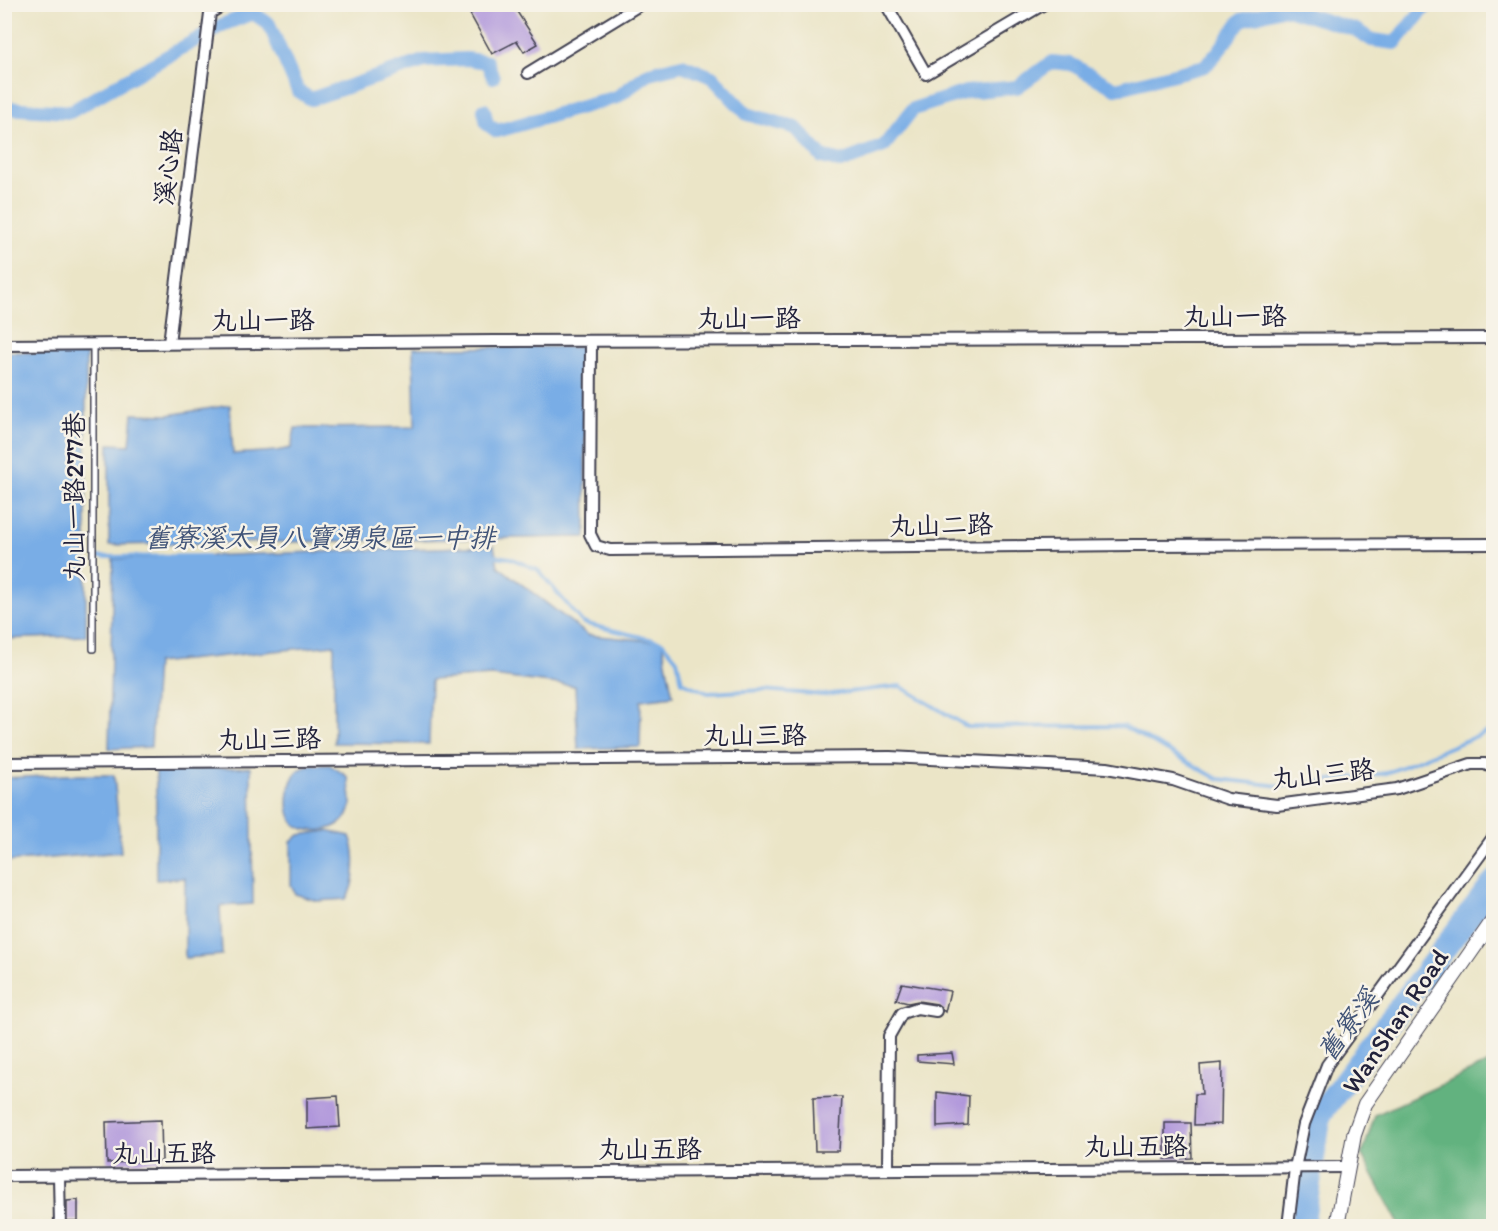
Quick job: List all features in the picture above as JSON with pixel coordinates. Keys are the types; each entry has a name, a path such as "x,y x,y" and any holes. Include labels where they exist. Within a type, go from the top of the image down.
{"street":[{"name":"溪心路","path":"169,343 210,13 225,4"},
{"path":"528,73 641,4"},
{"path":"886,4 926,74 1044,4"},
{"name":"丸山一路","path":"4,345 1494,338"},
{"name":"丸山二路","path":"591,341 590,534 596,546 610,550 1494,544"},
{"name":"丸山三路","path":"4,764 890,757 1107,768 1173,780 1228,799 1276,805 1397,789 1471,764 1485,764 1494,769"},
{"path":"1288,1227 1304,1124 1327,1065 1494,836"},
{"name":"WanShan Road","path":"1337,1227 1354,1136 1365,1104 1494,919"},
{"path":"888,1170 889,1036 902,1013 917,1008 936,1011"},
{"name":"丸山五路","path":"4,1176 1347,1167"},
{"path":"59,1176 60,1227"}],"lane":[{"name":"丸山一路277巷","path":"93,344 93,649"}],"green space":[{"path":"1493,1061 1493,1226 1400,1226 1362,1155 1375,1115"}],"water":[{"path":"584,347 586,537 109,545 109,444 130,445 133,414 168,415 230,405 233,454 276,451 291,448 295,428 415,427 413,348"},
{"path":"5,352 86,354 86,636 5,639"},
{"path":"494,546 498,566 588,635 662,642 673,696 641,700 640,747 578,749 575,686 492,676 431,680 429,744 334,743 334,645 156,663 151,747 109,749 113,559"},
{"path":"330,765 348,777 351,806 347,817 334,827 326,829 317,831 301,828 295,824 289,812 288,797 291,782 298,771 305,767"},
{"path":"251,767 253,904 220,906 222,955 185,958 185,878 156,880 156,770"},
{"path":"114,775 121,852 5,862 5,778"},
{"path":"327,831 350,836 354,851 354,877 346,899 317,901 295,894 291,885 291,842 299,835"}],"building":[{"path":"487,4 512,4 538,44 524,52 517,41 492,54 470,14"},
{"path":"902,983 950,991 945,1012 937,1004 918,1001 908,1003 896,1000"},
{"path":"952,1053 954,1064 917,1061 917,1055"},
{"path":"1222,1063 1221,1124 1194,1125 1195,1094 1202,1094 1200,1065"},
{"path":"937,1092 969,1096 968,1125 937,1127"},
{"path":"338,1096 340,1127 307,1129 307,1098"},
{"path":"842,1097 839,1151 815,1151 813,1098"},
{"path":"161,1120 162,1161 107,1163 106,1122"},
{"path":"1165,1123 1191,1123 1192,1158 1165,1159"},
{"path":"78,1200 78,1221 67,1221 67,1201"}],"waterway":[{"path":"484,110 487,124 497,131 617,97 649,73 682,65 712,77 747,114 796,128 822,157 841,162 884,146 913,109 966,92 1017,87 1052,62 1071,64 1116,89 1205,66 1241,20 1284,8 1356,30 1372,40 1395,43 1428,4"},
{"path":"4,108 70,112 222,25 253,13 269,24 298,91 311,99 424,61 467,59 487,62 493,77"},
{"name":"舊寮溪太員八寶湧泉區一中排","path":"97,557 207,556"},
{"name":"舊寮溪太員八寶湧泉區一中排","path":"494,556 510,558 538,570 583,623 662,642 677,660 682,682 708,693 764,690 823,695 900,686 968,727 1123,726 1218,779 1281,786 1387,773 1494,729"},
{"name":"舊寮溪","path":"1302,1226 1320,1114 1494,882"}]}
